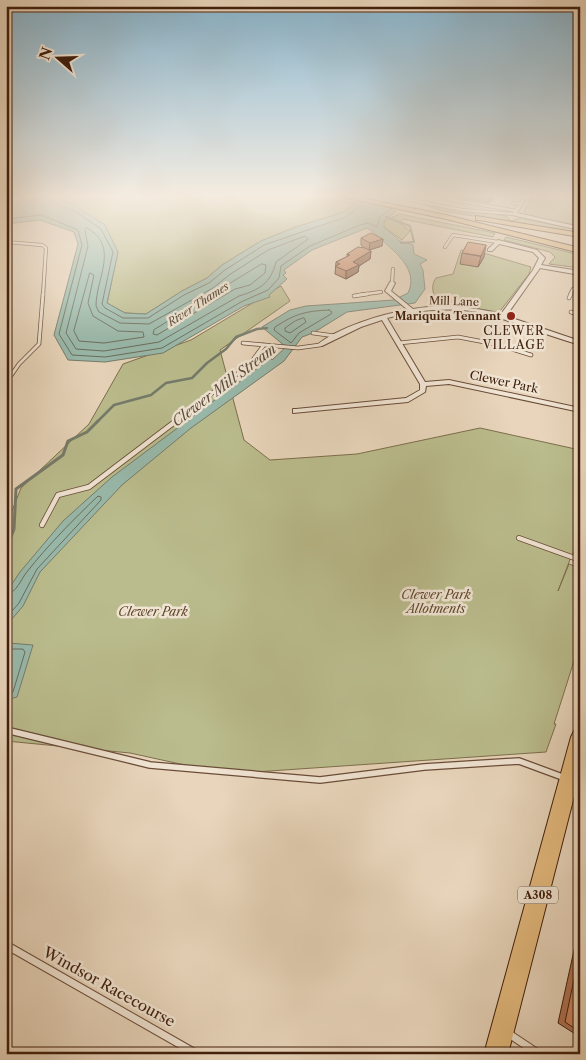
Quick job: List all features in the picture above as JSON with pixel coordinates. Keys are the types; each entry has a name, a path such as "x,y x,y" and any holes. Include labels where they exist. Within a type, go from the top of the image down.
{"main road":[{"path":"559,245 580,251"},
{"name":"A308","path":"496,1054 580,737"}],"street":[{"path":"490,250 495,245"},
{"path":"502,316 542,258 540,254 510,245"},
{"path":"538,266 580,272"},
{"path":"392,283 384,291 396,297 409,308"},
{"name":"Mill Lane","path":"320,345 335,336 409,308 464,309 502,316 577,342"},
{"path":"296,410 408,400 423,391 423,384 384,318"},
{"name":"Clewer Park","path":"423,384 449,382 580,410"}],"lane":[{"path":"6,383 19,364 39,344 46,253 46,248 43,245"},
{"path":"392,283 393,269"},
{"path":"569,298 573,289 580,289"},
{"path":"354,296 384,291"},
{"path":"571,312 580,315"},
{"path":"495,344 512,320"},
{"path":"313,332 335,336"},
{"path":"577,342 580,335"},
{"path":"399,343 458,337 495,344 531,355"},
{"path":"243,343 298,348 320,345"},
{"path":"42,525 58,495 89,488 249,365 264,345"},
{"path":"519,538 580,560"},
{"path":"6,730 150,765 320,780 424,767 518,761 569,779"},
{"name":"Windsor Racecourse","path":"6,945 197,1054"},
{"path":"503,1029 539,1054"}],"green space":[{"path":"110,245 254,245 222,265 207,278 182,291 146,314 125,313 107,303 118,252"},
{"path":"525,245 541,245 580,255 580,268 549,264 555,257 550,252"},
{"path":"461,250 487,254 531,267 529,274 500,311 438,302 436,299 433,290 434,281 436,278 453,274"},
{"name":"Clewer Park Allotments","path":"281,286 290,301 220,350 244,440 270,460 357,454 480,428 580,450 580,541 571,557 558,591 569,564 580,568 580,642 546,752 226,774 130,753 6,741 6,526 21,488 89,424 123,364 191,340"}],"water":[{"name":"River Thames","path":"78,245 115,245 118,252 107,303 125,313 146,314 182,291 207,278 222,265 254,245 323,245 312,250 284,270 286,273 283,275 287,279 269,295 270,297 244,306 163,353 105,362 68,360 54,335"},
{"path":"388,245 413,245 414,254 427,260 420,264 423,270 425,289 415,303 347,312 313,333 302,337 284,361 191,428 122,485 40,572 23,606 6,626 6,593 20,572 63,521 112,477 263,364 264,356 267,352 272,360 286,347 262,327 290,310 306,306 394,300 408,293 411,277 404,263"},
{"path":"8,643 33,645 17,697 6,700 6,647"}],"building":[{"path":"466,245 486,245 481,256 462,253"},
{"path":"358,247 371,251 353,262 359,265 346,271 335,266 340,264 336,262 350,255 347,254"},
{"path":"580,951 580,1032 565,1022"}],"waterway":[{"path":"6,550 14,529 16,489 63,455 68,441 87,432 114,405 151,395 166,383 192,378 207,363 226,349 236,337 257,329 267,328"}],"place":[{"name":"Mariquita Tennant","path":"511,316"}],"district":[{"name":"CLEWER VILLAGE","path":"514,338"}],"water label":[{"name":"Clewer Mill Stream","path":"224,385"}]}
